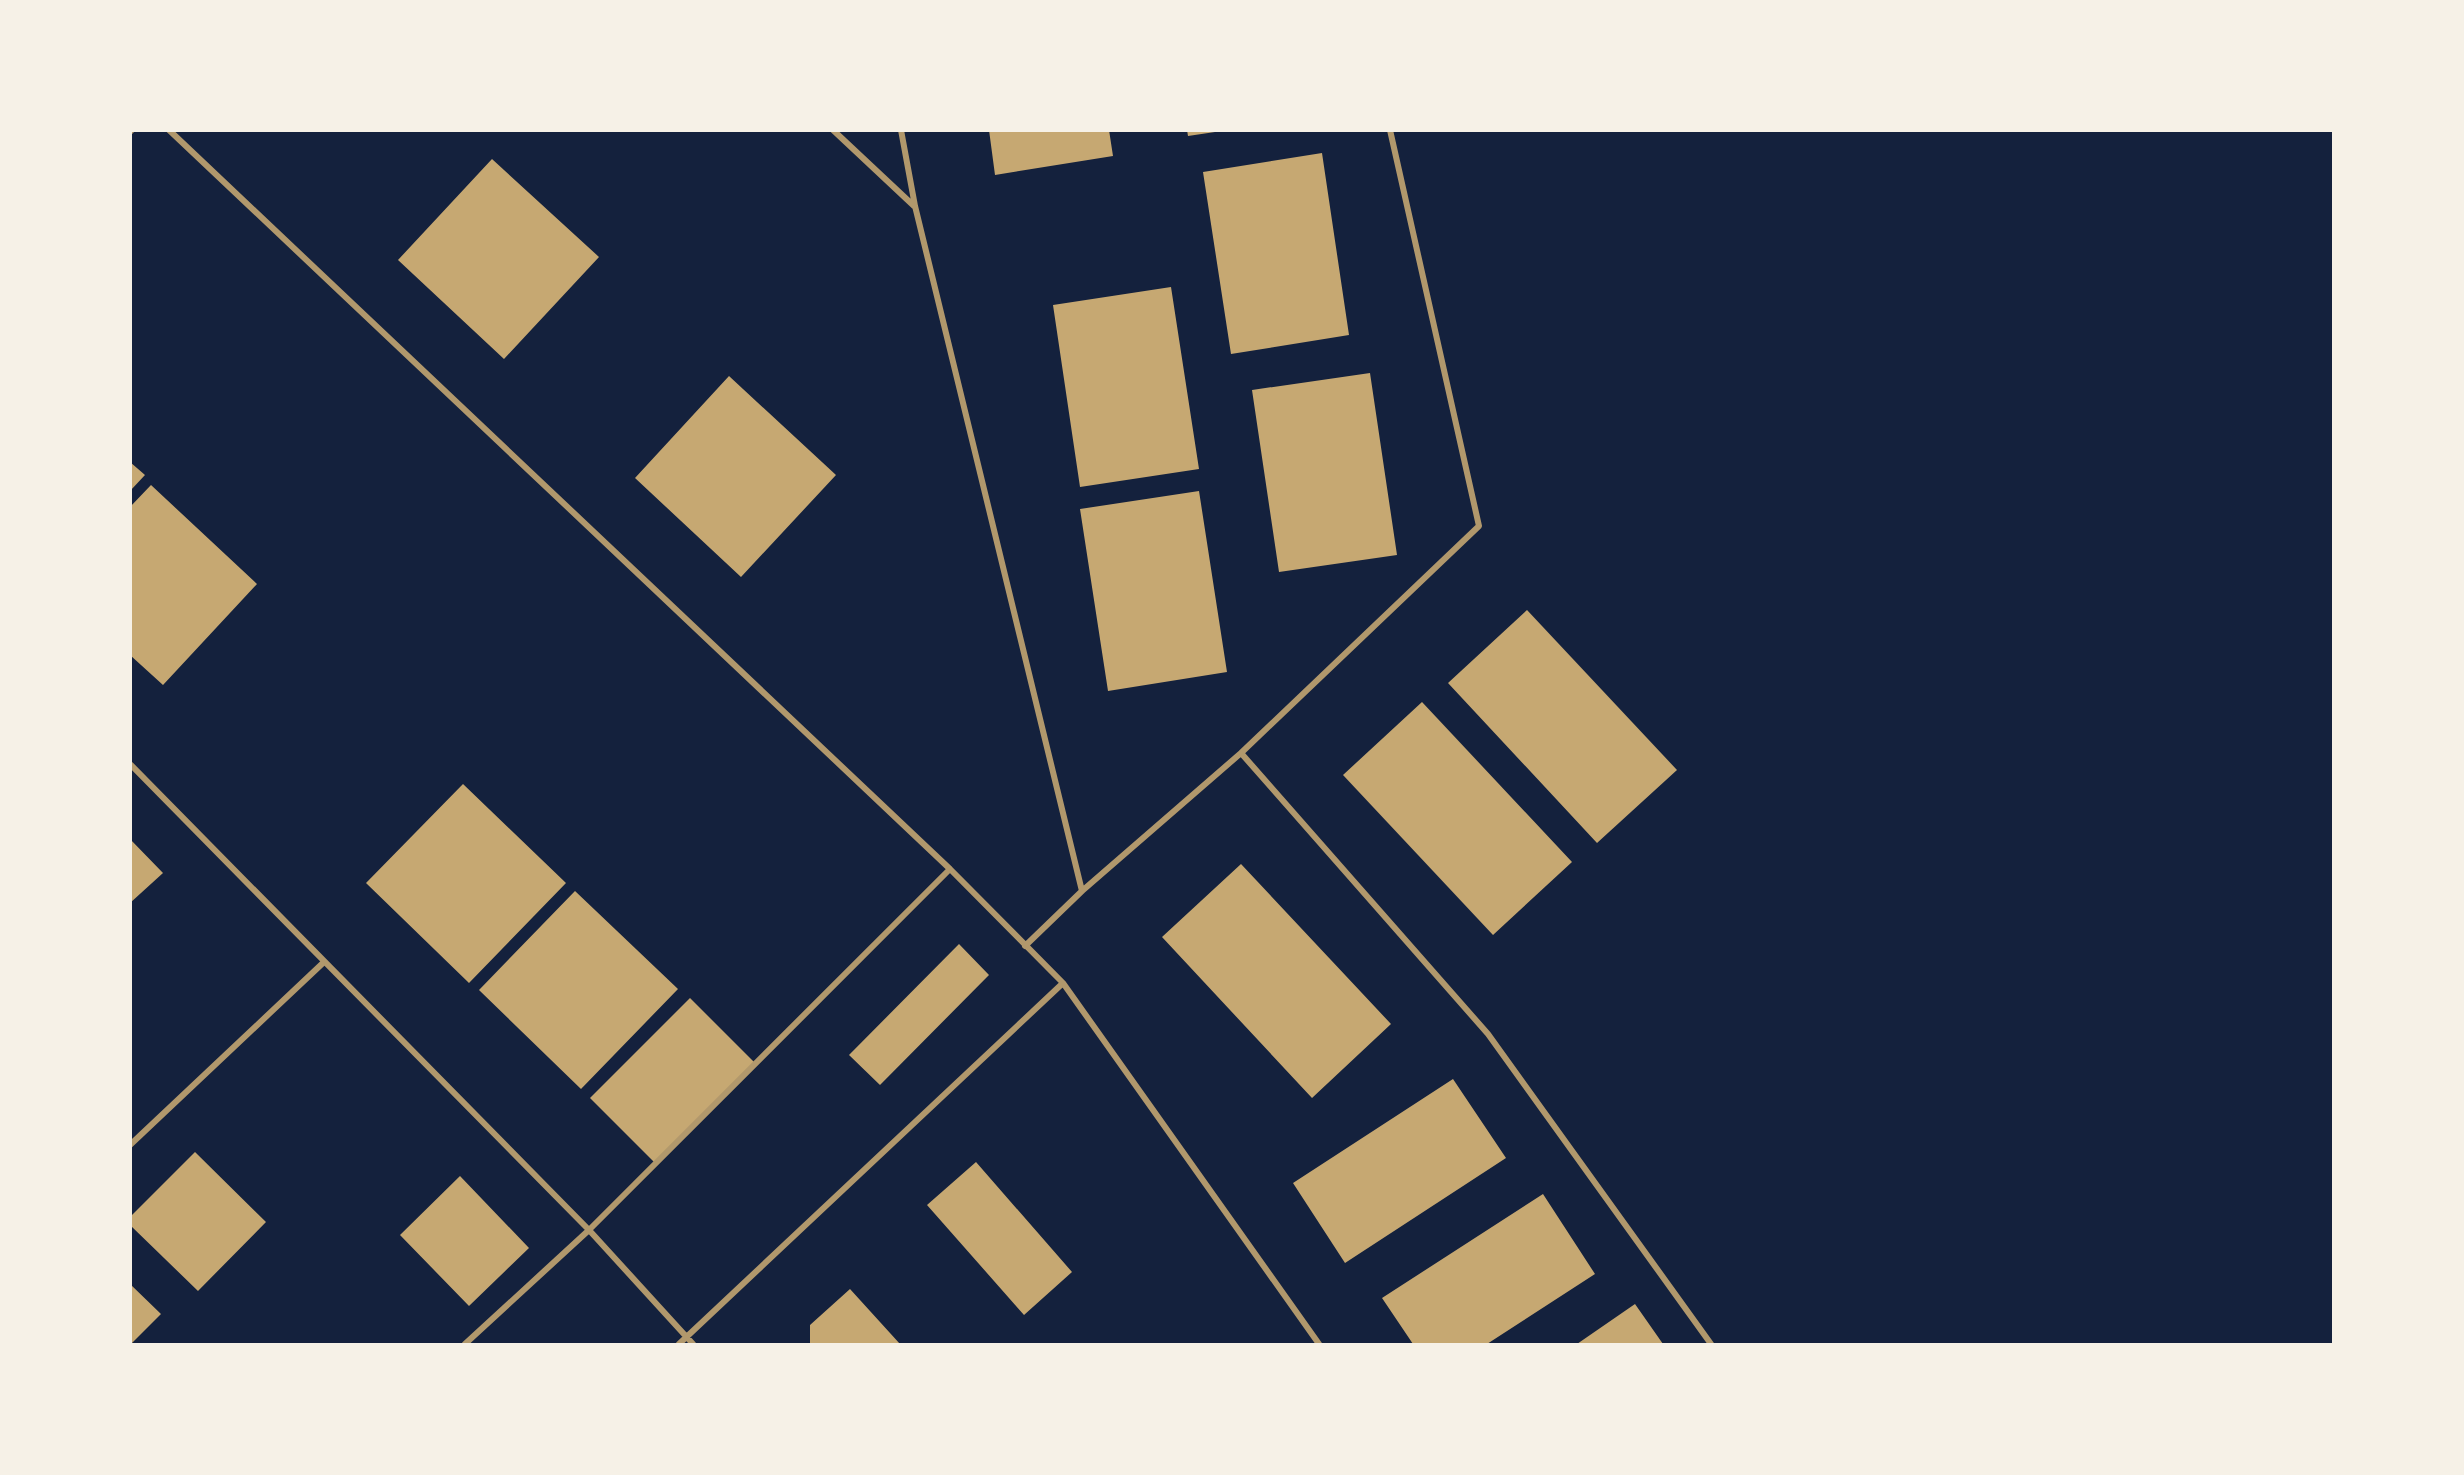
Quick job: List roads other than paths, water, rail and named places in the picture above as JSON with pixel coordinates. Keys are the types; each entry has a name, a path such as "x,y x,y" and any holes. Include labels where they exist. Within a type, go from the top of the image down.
{"street":[{"path":"169,130 950,869 1063,983 1319,1344"},
{"path":"833,130 915,206"},
{"path":"902,130 915,206 1082,891"},
{"path":"1025,946 1082,891 1241,753 1479,526 1390,130"},
{"path":"1241,753 1488,1034 1711,1344"},
{"path":"130,764 589,1230 693,1344"},
{"path":"465,1344 589,1230 950,869"},
{"path":"130,1145 324,962"},
{"path":"679,1344 1063,983"}]}
